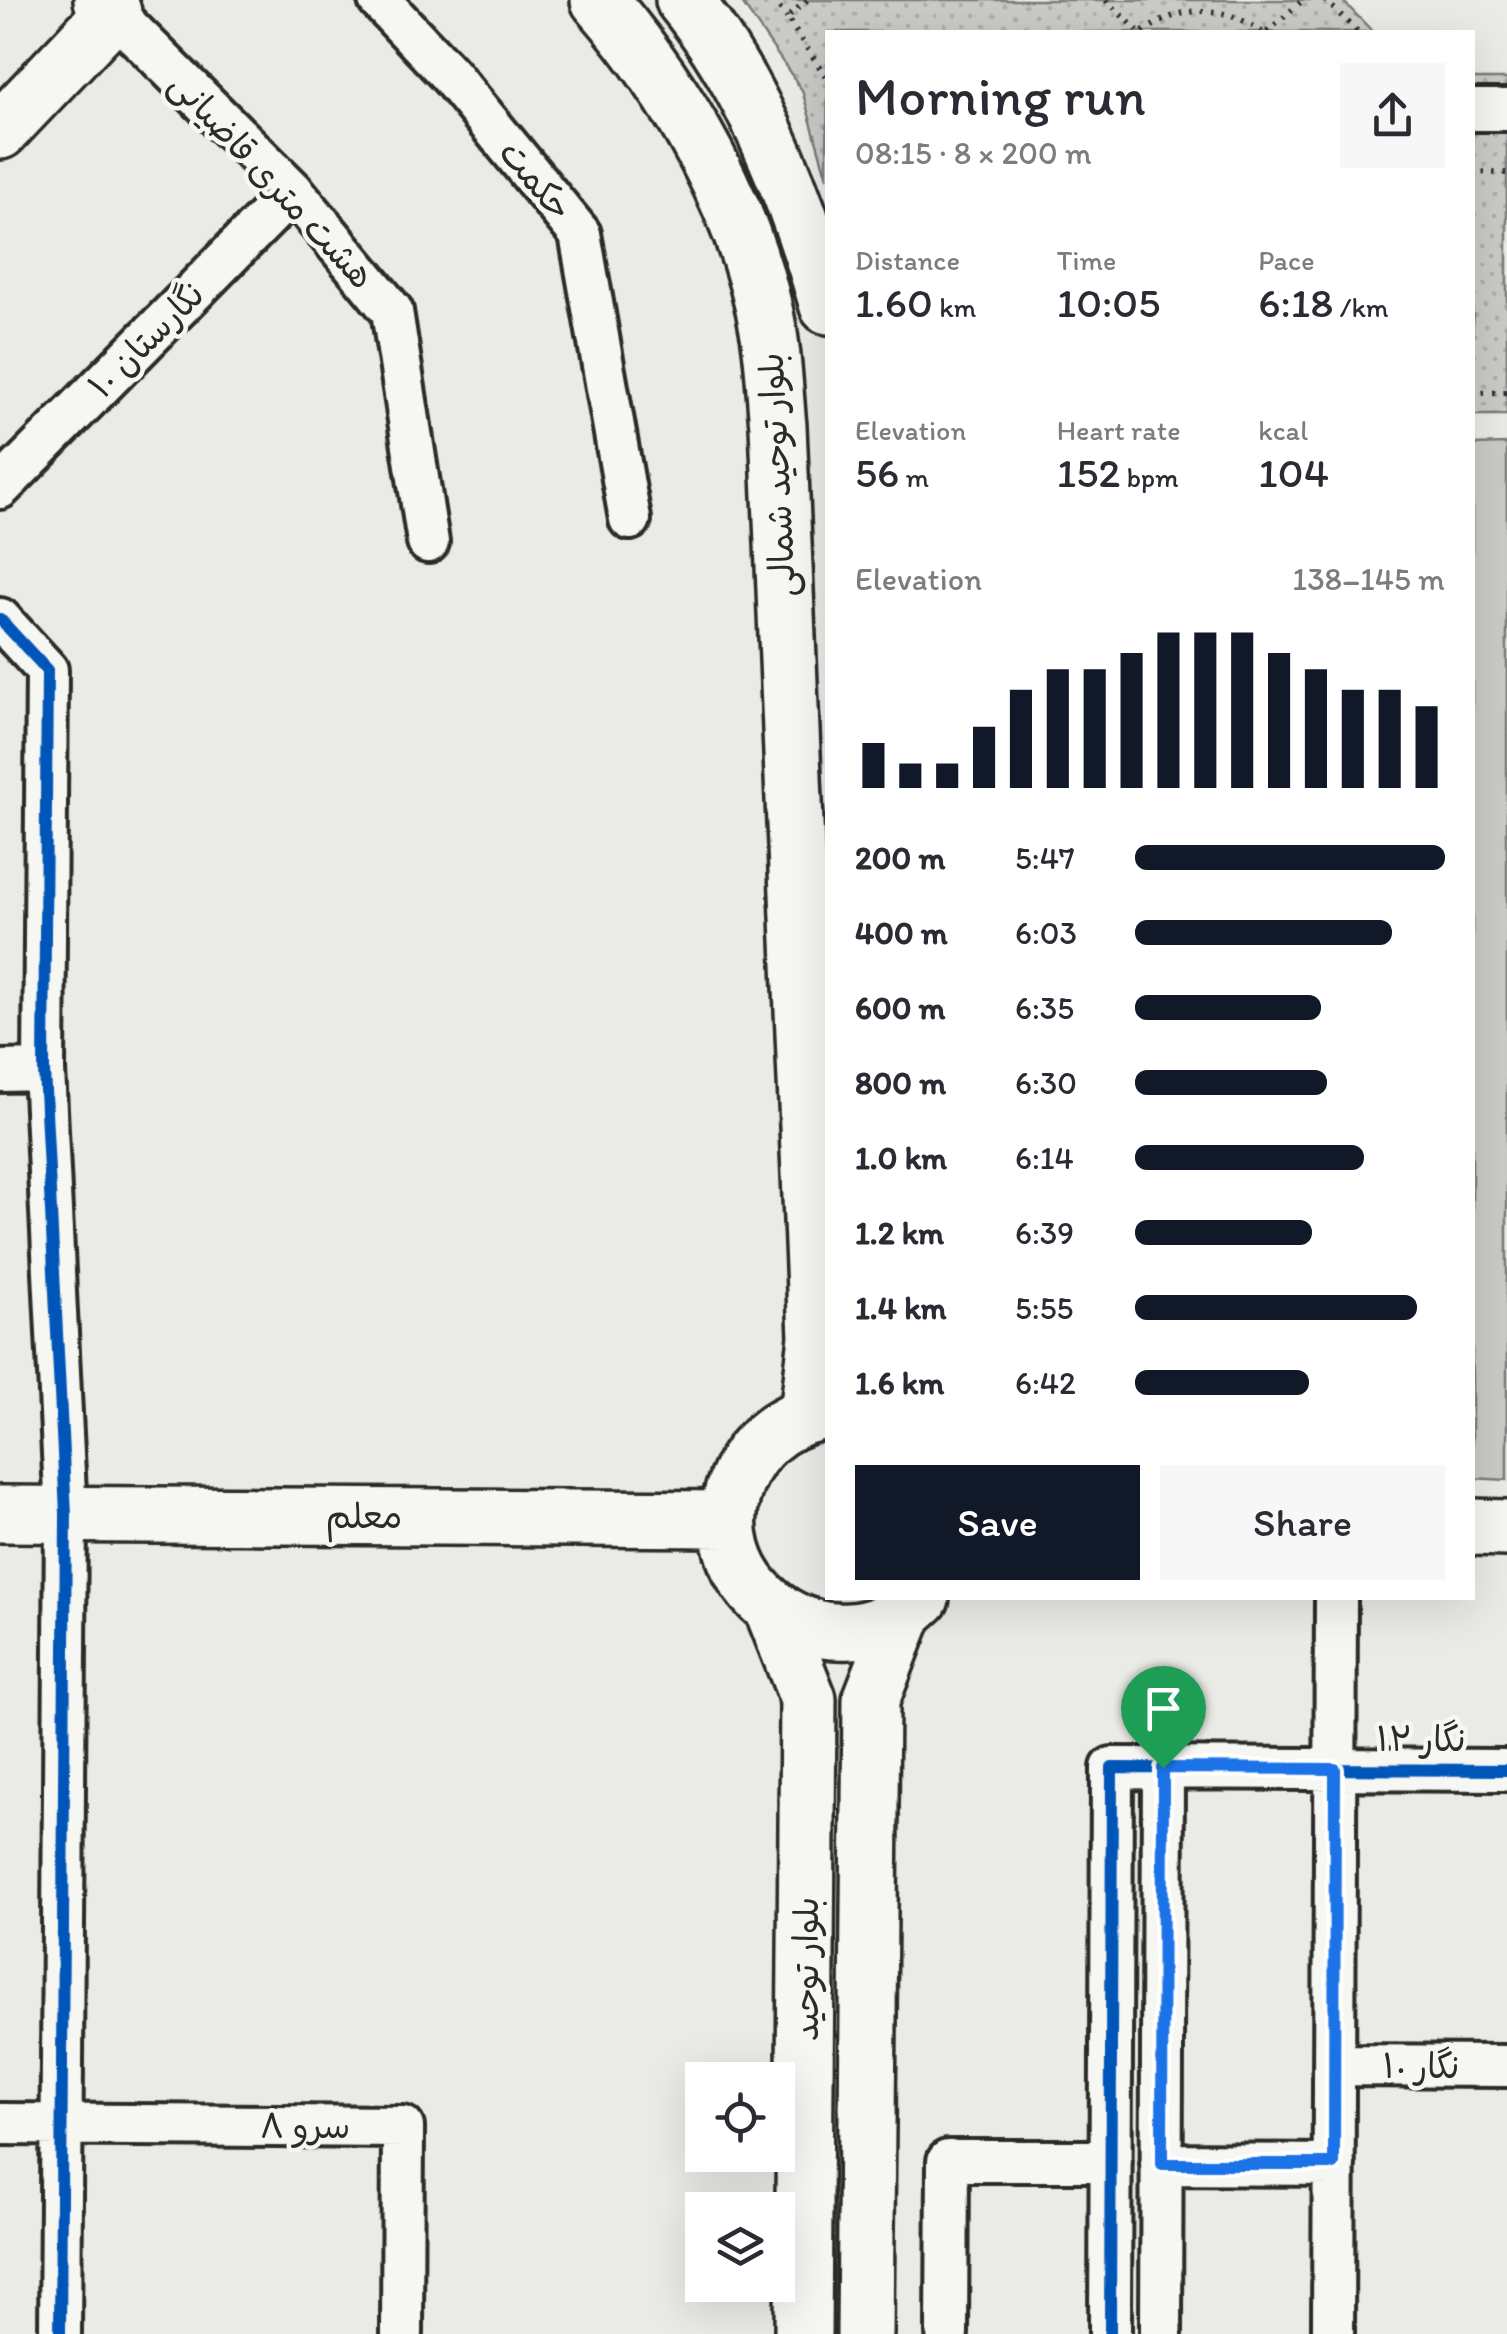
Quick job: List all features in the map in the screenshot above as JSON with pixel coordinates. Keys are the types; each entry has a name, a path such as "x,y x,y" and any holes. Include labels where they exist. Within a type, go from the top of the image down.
{"main road":[{"name":"بلوار توحید شمالی","path":"599,0 639,46 737,220 769,332 778,426 818,1412"},
{"path":"684,0 760,124 825,296"},
{"path":"0,132 107,6"},
{"path":"818,1412 777,1429 751,1453 735,1484 728,1519 733,1553 749,1585 773,1610 804,1627 839,1633 874,1628 913,1605"},
{"name":"معلم","path":"0,1514 728,1519"},
{"path":"1475,1527 1507,1528"},
{"name":"بلوار توحید","path":"866,2334 870,1700 913,1605"},
{"name":"بلوار توحید","path":"773,1610 808,1699 803,2334"}],"street":[{"name":"حکمت","path":"379,0 449,74 580,234 630,519"},
{"name":"هشت متری قاضیانی","path":"107,6 293,192 392,311 428,542"},
{"path":"1475,110 1507,110"},
{"name":"نگارستان ۱۰","path":"0,488 293,192"},
{"path":"0,619 47,670 44,1070 66,1514 60,2334"},
{"path":"0,1072 44,1070"},
{"path":"1333,2334 1336,1600"},
{"name":"نگار ۱۲","path":"1111,2162 1112,1768 1507,1770"},
{"path":"1161,2334 1163,1768"},
{"name":"نگار ۱۰","path":"1334,2065 1507,2066"},
{"name":"سرو ۸","path":"0,2124 403,2127 402,2334"},
{"path":"948,2334 948,2161 1111,2162 1110,2334"},
{"path":"1162,2164 1334,2164"}],"path":[{"path":"773,0 825,75"},
{"path":"787,18 807,0"},
{"path":"1106,0 1139,30"},
{"path":"1266,30 1303,0"},
{"path":"1325,0 1356,30"},
{"path":"1144,30 1162,18 1188,10 1216,10 1242,18 1261,30"},
{"path":"1475,172 1507,172"},
{"path":"1475,394 1507,392"}],"shaded area":[{"path":"740,0 1342,0 1371,30 825,30 825,171 802,90"},
{"path":"1475,79 1507,79 1507,415 1475,415"},
{"path":"1507,444 1507,1480 1475,1478 1475,445"}],"cycle path":[{"path":"0,619 47,670 44,1070 66,1514 60,2334"},
{"path":"1110,2334 1112,1768 1507,1770"}],"route":[{"path":"1163,1768 1335,1769 1334,2164 1162,2164 1163,1768"}]}
